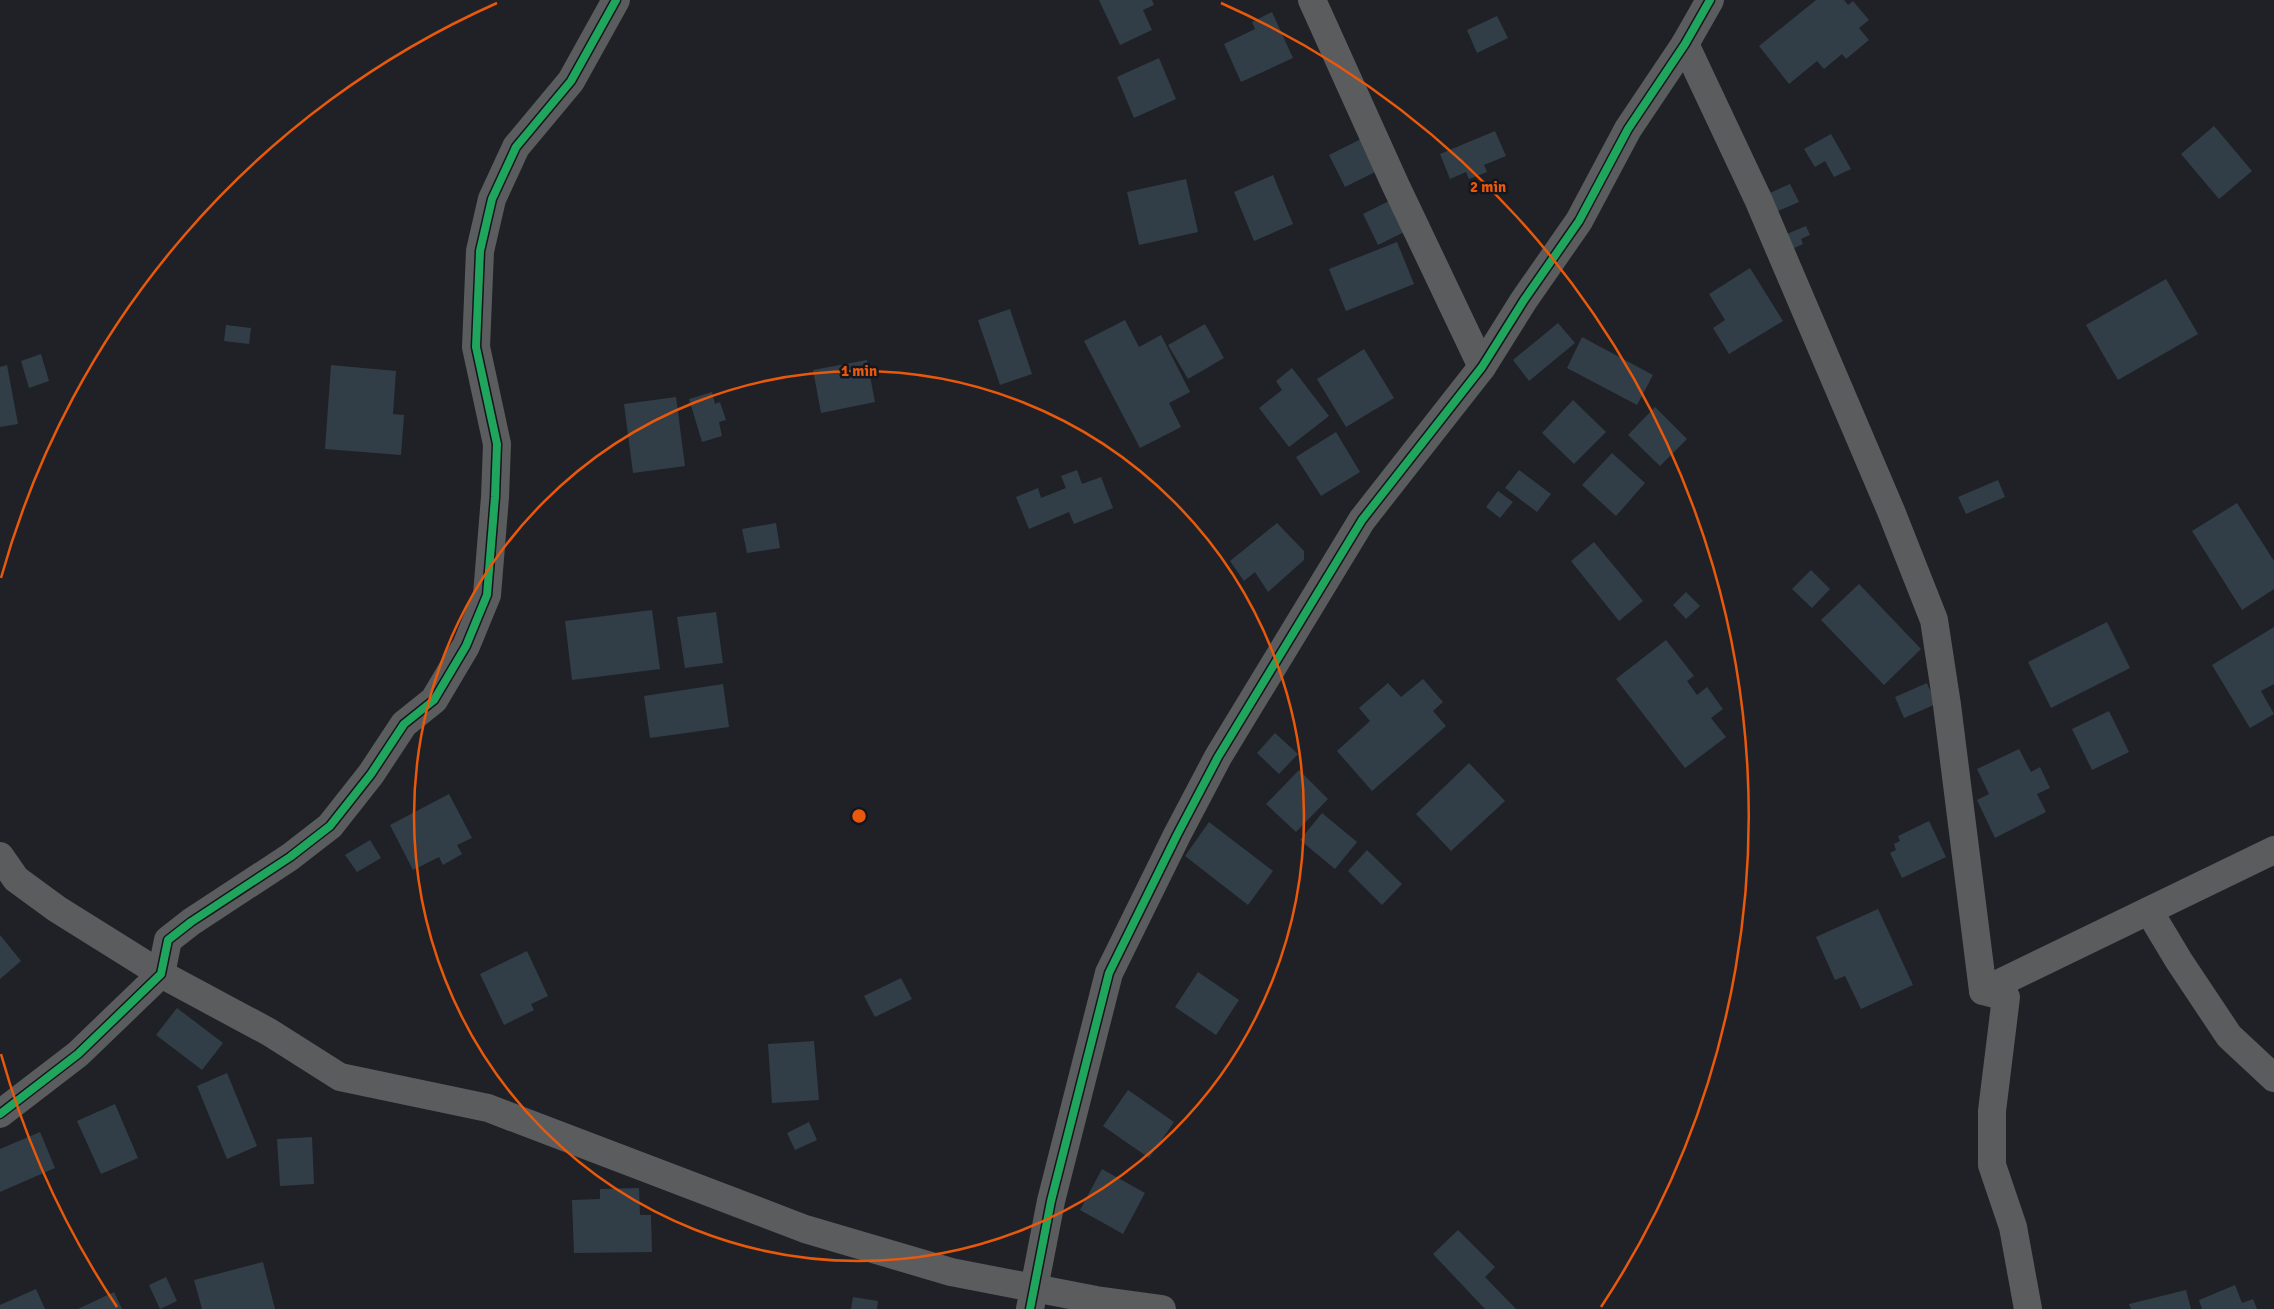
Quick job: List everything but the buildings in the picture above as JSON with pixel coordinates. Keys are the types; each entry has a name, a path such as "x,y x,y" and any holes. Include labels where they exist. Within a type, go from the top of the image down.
{"street":[{"path":"0,1114 78,1054 161,974 168,940 190,922 290,858 330,826 371,774 404,724 434,700 466,646 487,595 495,497 497,444 476,347 480,251 492,199 516,148 571,81 616,0"},
{"path":"1312,0 1395,184 1482,367"},
{"path":"1032,1299 1051,1201 1109,972 1177,835 1218,757 1362,520 1482,367 1524,300 1580,221 1628,129 1685,44 1710,0"},
{"path":"1685,44 1762,209 1891,511 1934,620 1947,705 1983,991"},
{"path":"1983,991 2274,850"},
{"path":"0,856 16,879 57,909 161,974 269,1032 340,1077 488,1108 805,1229 951,1272 1032,1299 1162,1309"},
{"path":"2149,911 2179,961 2229,1036 2274,1078"},
{"path":"1983,991 2006,997 1992,1111 1992,1165 2012,1227 2028,1309"}],"cycle path":[{"path":"0,1114 78,1054 161,974 168,940 191,922 290,857 330,826 371,774 404,724 434,700 466,646 487,595 495,497 497,444 476,347 480,251 492,199 516,147 571,81 616,0"},
{"path":"1030,1309 1051,1201 1109,973 1177,835 1218,757 1362,520 1482,367 1524,300 1579,221 1628,129 1685,44 1710,0"}]}
